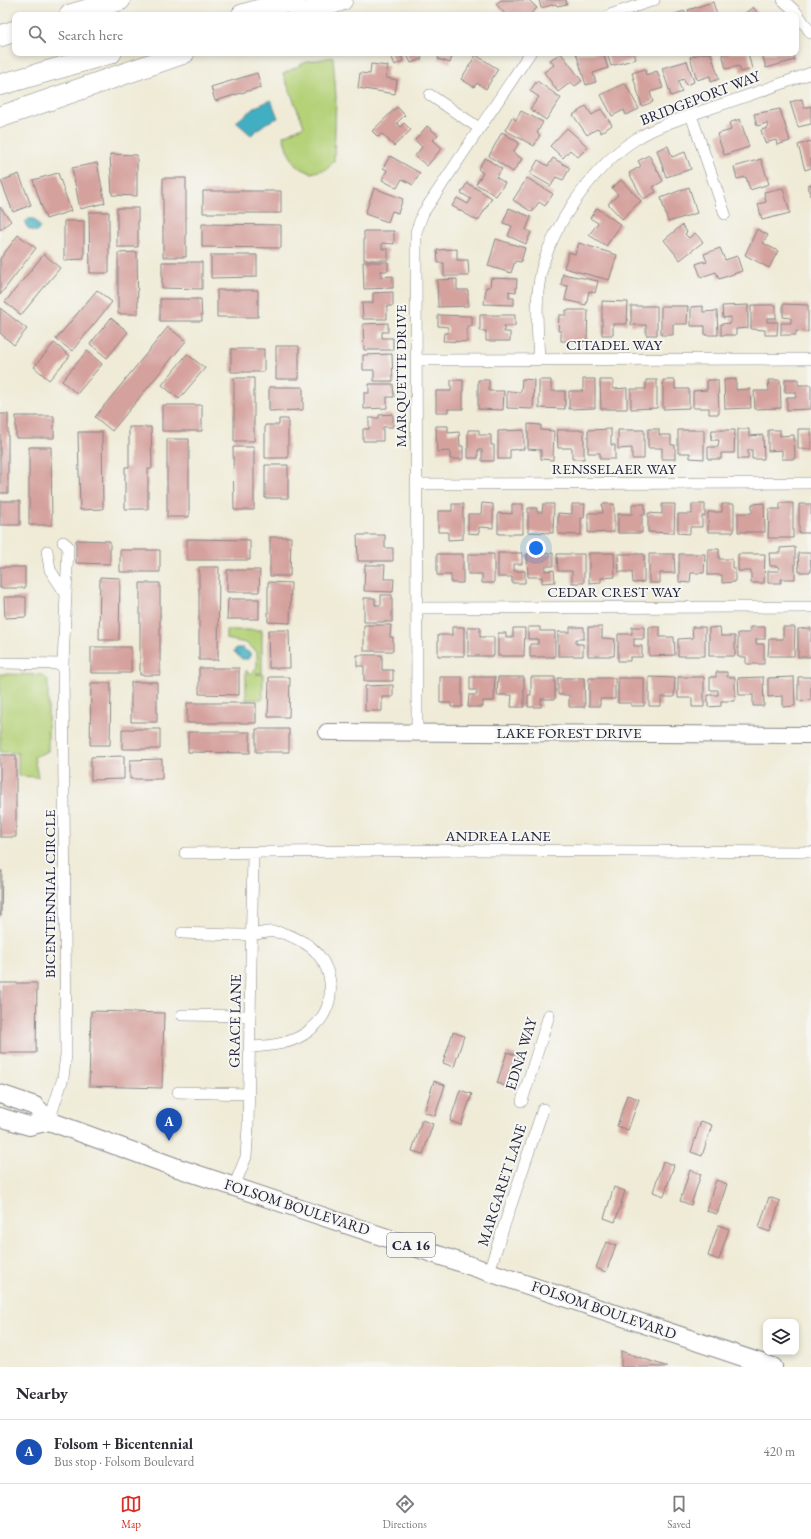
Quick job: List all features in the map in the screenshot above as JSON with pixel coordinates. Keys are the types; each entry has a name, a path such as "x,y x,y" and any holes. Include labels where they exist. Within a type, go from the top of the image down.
{"highway":[{"path":"80,12 120,0"},
{"path":"252,12 294,0"},
{"path":"307,12 342,0"},
{"path":"0,36 12,32"},
{"path":"0,85 101,56"},
{"path":"0,117 175,56"}],"main road":[{"name":"FOLSOM BOULEVARD","path":"0,1094 35,1106 49,1121 234,1187 773,1367"},
{"path":"0,1116 29,1126 49,1121"}],"street":[{"path":"619,12 654,0"},
{"path":"783,0 796,12"},
{"path":"799,16 811,33"},
{"name":"MARQUETTE DRIVE","path":"417,732 418,608 416,240 419,220 528,56"},
{"name":"BRIDGEPORT WAY","path":"539,360 537,330 539,284 544,260 556,232 587,185 603,166 621,150 657,128 811,73"},
{"path":"430,95 479,128"},
{"path":"691,115 725,214"},
{"name":"CITADEL WAY","path":"416,360 811,359"},
{"name":"RENSSELAER WAY","path":"417,484 811,483"},
{"path":"63,542 68,546 68,558 48,556 50,570 66,594"},
{"name":"BICENTENNIAL CIRCLE","path":"49,1121 63,1078 66,1055 63,664 68,558"},
{"name":"CEDAR CREST WAY","path":"418,608 811,607"},
{"path":"0,663 63,664"},
{"name":"LAKE FOREST DRIVE","path":"327,732 811,735"},
{"name":"ANDREA LANE","path":"185,853 253,854 474,850 811,852"},
{"name":"GRACE LANE","path":"234,1187 246,1158 253,854"},
{"path":"182,934 251,935 268,932 285,934 301,940 315,951 325,964 331,980 331,994 327,1008 321,1020 311,1030 299,1037 283,1043 249,1047"},
{"path":"182,1015 250,1016"},
{"name":"EDNA WAY","path":"522,1102 549,1015"},
{"path":"178,1092 248,1094"},
{"name":"MARGARET LANE","path":"489,1271 543,1109"}],"green space":[{"path":"333,57 336,96 334,161 327,169 311,173 296,166 288,152 283,136 304,126 283,74 306,62"},
{"path":"226,630 262,630 262,673 256,674 263,674 263,699 246,700 246,670 250,674 257,667 257,652 246,643 226,639"},
{"path":"0,674 43,675 48,680 48,751 34,757 38,777 18,776 18,753 0,752"}],"water":[{"path":"271,100 278,118 266,123 251,135 236,122 255,107"},
{"path":"28,219 34,219 40,227 37,232 26,226 25,222"},
{"path":"236,648 242,648 251,654 248,659 242,659 234,652"}],"building":[{"path":"501,0 529,0 537,8 532,12 503,12 496,4"},
{"path":"539,0 566,0 567,4 557,6 556,4 541,8"},
{"path":"713,2 716,12 689,12 688,10"},
{"path":"753,7 757,12 747,12"},
{"path":"391,56 401,56 403,61 395,65"},
{"path":"408,56 420,56 422,59 411,63"},
{"path":"439,56 452,56 450,63 438,59"},
{"path":"475,56 498,69 486,89 477,83 474,87 461,79"},
{"path":"556,56 563,56 582,81 575,86 571,82 558,92 544,72 554,65 550,60"},
{"path":"577,56 604,56 608,68 593,73 596,82 586,85"},
{"path":"608,56 635,56 636,59 611,66"},
{"path":"712,56 719,79 711,82 710,76 697,80 690,57"},
{"path":"723,56 749,56 752,69 741,72 739,66 726,69"},
{"path":"763,56 794,56 795,60 766,68"},
{"path":"687,61 694,82 686,85 684,79 678,81 682,92 671,96 662,68"},
{"path":"371,64 388,66 386,78 397,80 395,94 358,88 360,73 370,74"},
{"path":"645,69 646,75 657,71 663,88 650,92 653,102 642,106 632,73"},
{"path":"257,73 261,87 215,101 211,87"},
{"path":"537,81 561,98 546,120 530,109 539,97 530,91"},
{"path":"625,83 639,109 626,115 624,110 612,116 601,95"},
{"path":"802,99 804,108 811,106 811,124 798,127 790,102"},
{"path":"586,106 592,115 601,109 612,125 601,133 598,128 587,135 573,115"},
{"path":"397,107 405,115 397,123 401,127 404,123 411,130 394,146 382,134 378,137 372,131"},
{"path":"780,109 790,141 777,145 776,140 765,143 761,130 768,128 767,123 757,126 754,114"},
{"path":"521,111 543,122 537,133 540,135 534,146 505,130 512,117 516,120"},
{"path":"740,119 749,147 724,155 717,134 731,130 729,123"},
{"path":"427,126 438,135 433,140 442,148 427,166 415,156 422,147 415,140"},
{"path":"567,128 588,147 578,157 570,150 563,158 550,146"},
{"path":"502,132 519,143 513,152 522,159 513,172 489,156"},
{"path":"811,141 811,168 805,170 798,145"},
{"path":"668,146 672,157 685,152 691,169 666,177 657,150"},
{"path":"110,154 137,155 137,196 112,195"},
{"path":"649,155 663,181 653,187 656,192 643,199 629,173 641,166 638,161"},
{"path":"390,156 420,173 413,185 402,179 397,188 382,180 387,170 383,168"},
{"path":"485,158 502,169 496,177 505,183 496,196 476,184 483,173 478,169"},
{"path":"553,158 570,168 563,180 556,177 551,186 530,174 538,160 548,166"},
{"path":"761,159 769,184 750,190 746,177 737,179 734,167"},
{"path":"97,163 105,203 80,209 72,168"},
{"path":"58,173 71,211 46,219 33,180"},
{"path":"19,174 31,205 13,212 1,181"},
{"path":"163,178 186,178 186,257 163,257"},
{"path":"527,178 553,194 545,206 539,202 532,212 513,200"},
{"path":"621,180 641,201 622,219 608,204 618,195 612,188"},
{"path":"467,183 492,198 478,221 452,206 457,198 468,204 471,199 461,193"},
{"path":"811,184 811,195 810,196 808,185"},
{"path":"689,187 697,213 668,222 661,198"},
{"path":"374,188 403,199 398,213 392,211 388,222 365,214"},
{"path":"783,188 790,213 762,220 758,204 766,202 764,192"},
{"path":"203,191 281,191 281,213 203,213"},
{"path":"0,207 11,221 0,230"},
{"path":"117,208 138,208 138,247 117,247"},
{"path":"509,208 531,217 526,230 531,232 526,244 508,236 512,226 503,223"},
{"path":"597,208 621,225 606,246 589,235 598,223 590,218"},
{"path":"89,212 109,212 109,273 90,273"},
{"path":"64,221 84,221 84,259 64,260"},
{"path":"202,224 281,225 281,248 202,247"},
{"path":"682,225 687,232 685,234 689,238 695,233 703,242 680,260 664,240"},
{"path":"757,229 768,235 763,243 778,251 769,268 745,255"},
{"path":"364,231 394,231 394,244 382,243 382,249 388,249 388,260 364,260"},
{"path":"18,235 36,248 0,295 0,259"},
{"path":"496,239 525,248 521,262 515,261 511,273 488,266"},
{"path":"579,243 617,255 609,280 564,268 569,252 575,254"},
{"path":"720,248 725,260 737,256 742,271 719,279 716,272 701,277 696,264 704,261 704,263 707,262 704,254"},
{"path":"457,249 457,260 468,260 469,276 444,276 444,263 438,263 437,250"},
{"path":"137,252 138,314 118,314 118,253"},
{"path":"44,254 60,268 21,315 5,302"},
{"path":"211,255 257,255 257,277 211,278"},
{"path":"162,262 202,262 202,289 162,288"},
{"path":"363,262 388,262 388,271 381,271 381,277 393,276 393,288 364,289"},
{"path":"563,274 598,281 595,293 589,291 586,305 565,300 568,286 561,285"},
{"path":"491,278 517,279 516,292 509,291 509,298 514,298 514,305 484,304 486,287 490,287"},
{"path":"457,279 457,290 468,290 468,306 438,307 437,280"},
{"path":"97,290 112,302 72,351 56,339"},
{"path":"217,290 258,290 258,317 217,317"},
{"path":"393,292 393,306 387,306 387,319 363,319 362,303 373,303 373,293"},
{"path":"160,299 201,299 202,321 160,321"},
{"path":"602,301 628,302 627,324 613,324 613,335 602,335"},
{"path":"783,304 808,305 808,332 796,331 796,335 781,335 781,323 791,323 791,318 783,317"},
{"path":"748,305 748,328 736,329 736,335 721,335 721,324 731,323 731,317 723,318 722,306"},
{"path":"751,305 776,305 776,318 767,318 767,322 778,322 777,335 765,335 765,330 751,329"},
{"path":"631,306 657,306 657,335 646,335 646,325 631,325"},
{"path":"661,306 688,306 687,324 673,324 673,335 661,335"},
{"path":"703,306 703,312 717,311 718,335 705,335 705,326 691,326 691,307"},
{"path":"0,308 27,329 14,345 0,333"},
{"path":"566,310 588,310 587,342 561,341 561,331 558,331 559,315 566,315"},
{"path":"438,315 472,316 472,326 467,326 467,342 443,341 444,333 448,333 448,327 438,326"},
{"path":"480,315 515,315 515,326 504,326 504,332 510,332 510,341 486,341 486,331 480,331"},
{"path":"111,318 128,332 107,358 90,344"},
{"path":"388,323 388,332 382,332 382,338 393,338 393,350 364,350 363,324"},
{"path":"168,327 186,341 112,431 95,417"},
{"path":"54,343 70,356 49,380 34,367"},
{"path":"276,346 299,346 299,379 276,379"},
{"path":"231,349 264,349 264,372 231,372"},
{"path":"87,351 102,364 77,394 62,381"},
{"path":"187,354 205,368 179,399 162,385"},
{"path":"392,354 393,381 374,381 374,370 363,370 363,355"},
{"path":"234,378 254,378 254,441 234,441"},
{"path":"522,379 534,380 533,409 507,408 507,391 521,392"},
{"path":"583,379 595,379 595,408 569,409 569,391 583,391"},
{"path":"736,379 736,390 750,389 751,408 725,409 724,380"},
{"path":"785,379 798,379 798,385 811,385 811,409 787,410 787,397 796,397 796,392 785,392"},
{"path":"451,380 463,380 463,409 448,409 448,412 436,412 436,391 451,391"},
{"path":"478,380 489,380 489,391 504,391 503,410 478,409"},
{"path":"539,380 551,380 551,391 565,391 565,409 539,408"},
{"path":"600,380 613,380 613,389 627,388 627,409 601,409"},
{"path":"646,380 657,380 657,408 631,409 631,389 646,389"},
{"path":"663,380 675,380 675,389 689,389 689,408 663,409"},
{"path":"707,380 718,380 719,414 709,414 709,408 693,408 693,391 707,390"},
{"path":"768,380 780,380 781,408 755,409 754,391 769,391"},
{"path":"369,384 393,384 394,397 387,397 387,408 364,409 364,393 369,393"},
{"path":"269,387 303,387 303,410 269,411"},
{"path":"162,405 202,405 202,431 162,431"},
{"path":"0,414 8,414 8,493 0,493"},
{"path":"393,414 393,427 383,427 383,441 363,441 363,429 369,429 369,418 379,418 379,415"},
{"path":"16,416 54,416 54,438 16,438"},
{"path":"279,419 288,419 288,458 265,458 265,425 279,425"},
{"path":"528,424 541,425 541,430 554,431 553,460 541,459 541,450 528,449"},
{"path":"436,426 448,426 448,433 459,432 460,446 463,446 463,459 450,459 450,451 437,452"},
{"path":"129,427 151,427 152,469 148,469 148,509 125,509 125,467 129,467"},
{"path":"611,429 611,445 615,445 615,459 600,459 600,453 588,453 588,430"},
{"path":"648,429 659,429 659,435 671,435 671,445 675,445 675,459 662,459 662,448 648,448"},
{"path":"738,429 749,429 749,436 763,435 764,459 752,459 752,450 748,450 748,459 738,459"},
{"path":"798,429 811,429 811,449 798,449"},
{"path":"468,430 479,430 479,435 491,435 491,445 494,445 494,461 482,461 482,450 478,450 478,458 468,458"},
{"path":"524,430 524,449 510,450 510,459 498,459 498,431"},
{"path":"557,430 584,430 584,459 572,459 572,448 558,448"},
{"path":"618,430 644,430 644,459 632,459 632,448 618,449"},
{"path":"678,430 704,430 704,459 690,458 690,453 678,453"},
{"path":"712,430 735,430 734,453 721,453 721,459 708,459 708,447 718,447 719,440 711,440"},
{"path":"768,430 780,430 780,436 794,435 795,459 782,459 782,450 768,451"},
{"path":"78,432 102,432 103,509 80,510"},
{"path":"167,439 189,439 189,517 167,517"},
{"path":"29,447 51,447 52,525 29,525"},
{"path":"233,447 254,447 254,510 234,510"},
{"path":"265,465 288,465 288,498 265,498"},
{"path":"0,501 20,501 20,525 0,525"},
{"path":"482,503 493,504 493,528 479,527 479,534 468,533 468,514 481,514"},
{"path":"764,503 765,532 738,532 738,513 752,513 752,504"},
{"path":"780,503 793,503 793,538 768,538 769,509 780,509"},
{"path":"452,504 463,504 463,539 448,540 448,532 438,532 438,511 452,511"},
{"path":"512,504 523,504 523,534 498,534 498,513 512,514"},
{"path":"543,504 554,504 553,533 528,532 528,508 537,508 537,512 542,512"},
{"path":"572,504 585,504 584,518 581,518 581,535 558,534 558,513 572,514"},
{"path":"602,504 614,504 614,532 588,533 588,513 603,513"},
{"path":"632,504 645,504 645,515 642,515 642,533 618,533 618,514 632,514"},
{"path":"662,504 675,504 674,533 648,532 648,513 662,514"},
{"path":"692,504 705,504 705,516 702,516 702,527 690,527 690,534 678,533 678,514 692,514"},
{"path":"722,504 734,504 734,532 708,532 708,512 722,512"},
{"path":"799,504 811,504 811,533 799,533"},
{"path":"357,535 385,535 385,548 393,548 393,561 358,561"},
{"path":"270,537 291,537 290,576 270,576"},
{"path":"187,539 250,540 250,560 187,560"},
{"path":"76,540 110,541 110,564 76,563"},
{"path":"795,547 795,579 781,579 781,583 768,583 768,571 779,571 778,566 770,566 769,553 780,553 780,548"},
{"path":"708,549 719,549 719,559 732,559 732,568 735,568 735,582 722,583 722,575 708,575"},
{"path":"120,550 160,550 160,572 120,572"},
{"path":"498,553 522,553 522,564 514,564 514,571 525,571 525,583 512,583 512,577 498,577"},
{"path":"553,553 553,566 545,566 545,571 554,570 555,582 542,583 542,577 528,577 527,554"},
{"path":"589,553 614,553 615,577 601,578 601,582 589,583"},
{"path":"798,553 810,553 811,572 799,572"},
{"path":"437,554 463,554 463,583 451,583 451,575 437,575"},
{"path":"468,554 494,554 494,583 482,583 482,574 468,574"},
{"path":"557,554 584,554 584,583 572,583 572,571 558,571"},
{"path":"618,554 644,554 644,582 633,583 632,572 619,572"},
{"path":"649,554 674,554 675,573 660,573 660,583 649,583"},
{"path":"679,554 705,554 704,573 691,573 690,583 679,582"},
{"path":"738,554 765,554 764,583 751,583 751,571 738,571"},
{"path":"365,565 385,565 384,579 394,579 393,592 364,591"},
{"path":"0,567 25,567 25,588 0,588"},
{"path":"199,567 219,567 218,660 199,660"},
{"path":"227,570 260,570 259,592 227,592"},
{"path":"100,577 120,578 119,640 99,640"},
{"path":"268,582 291,583 290,623 268,622"},
{"path":"140,583 160,583 160,675 140,675"},
{"path":"381,595 392,595 392,622 364,622 364,598 375,598 375,605 381,605"},
{"path":"4,597 26,597 26,617 5,618"},
{"path":"228,599 259,599 259,619 227,619"},
{"path":"364,625 391,625 390,637 393,637 393,651 364,651"},
{"path":"452,627 464,627 464,656 438,656 438,635 452,635"},
{"path":"468,627 480,627 480,637 494,637 494,656 468,656"},
{"path":"528,627 540,627 540,631 555,631 555,657 530,657 530,644 538,644 538,639 528,639"},
{"path":"570,627 584,627 584,639 576,639 576,644 583,644 583,656 558,656 558,632 570,632"},
{"path":"588,627 602,627 602,638 615,639 614,656 588,656"},
{"path":"632,627 644,627 644,639 634,639 634,646 642,646 642,657 630,657 630,661 618,661 618,634 632,634"},
{"path":"649,627 660,627 660,637 674,637 675,655 649,656"},
{"path":"692,627 705,627 705,656 678,656 678,639 693,638"},
{"path":"720,627 721,636 735,636 735,656 709,656 709,628"},
{"path":"750,627 765,627 765,639 756,639 756,644 764,644 764,664 746,664 746,657 738,657 738,633 750,633"},
{"path":"783,627 795,627 794,656 768,656 769,639 783,639"},
{"path":"513,628 525,628 524,656 498,656 498,633 506,633 506,637 513,637"},
{"path":"811,628 811,657 798,657 798,629"},
{"path":"268,630 289,630 290,668 269,668"},
{"path":"91,647 131,647 131,673 91,673"},
{"path":"357,655 382,655 382,670 393,670 393,681 364,681 364,666 357,666"},
{"path":"199,668 239,668 239,695 199,694"},
{"path":"716,672 727,672 727,677 735,677 735,701 721,701 721,706 708,707 708,695 718,695 718,690 710,690 710,677 716,677"},
{"path":"269,677 290,677 289,717 268,717"},
{"path":"440,677 462,677 462,707 451,707 451,703 440,703"},
{"path":"470,677 495,677 494,701 483,701 483,707 468,707 469,695 477,695 477,690 470,690"},
{"path":"498,677 524,677 524,707 511,707 512,695 497,695"},
{"path":"531,677 555,677 555,699 541,699 541,707 528,707 528,695 531,695"},
{"path":"649,677 675,678 674,697 661,697 661,706 649,706"},
{"path":"678,677 704,677 704,707 692,707 692,698 678,698"},
{"path":"763,677 764,706 753,706 753,695 739,695 738,678"},
{"path":"794,677 795,706 783,707 783,696 768,697 768,678"},
{"path":"798,677 811,677 811,700 798,701"},
{"path":"558,678 584,678 585,707 569,707 569,695 558,695"},
{"path":"589,678 615,678 615,699 600,699 600,706 589,706"},
{"path":"618,678 644,678 644,706 631,706 631,703 618,703"},
{"path":"131,682 157,682 157,722 131,722"},
{"path":"91,683 111,683 110,745 90,745"},
{"path":"393,685 393,697 382,697 382,711 365,711 365,686"},
{"path":"187,703 256,703 256,723 187,723"},
{"path":"122,729 160,729 160,749 122,749"},
{"path":"256,729 289,729 289,752 256,752"},
{"path":"188,732 250,732 250,753 188,752"},
{"path":"0,755 16,755 16,837 0,837"},
{"path":"124,756 124,779 91,780 91,757"},
{"path":"162,759 162,779 130,779 130,760"},
{"path":"0,871 2,871 1,916 0,916"},
{"path":"0,983 37,983 36,1053 0,1053"},
{"path":"91,1011 164,1013 162,1088 89,1086"},
{"path":"453,1032 464,1036 454,1067 443,1063"},
{"path":"507,1052 518,1056 508,1087 497,1083"},
{"path":"434,1081 445,1085 435,1116 424,1112"},
{"path":"460,1090 472,1094 461,1125 450,1121"},
{"path":"627,1095 639,1099 628,1130 617,1126"},
{"path":"422,1120 433,1124 423,1154 412,1151"},
{"path":"701,1121 712,1125 702,1156 691,1152"},
{"path":"663,1161 674,1165 664,1196 653,1192"},
{"path":"690,1170 701,1174 691,1205 680,1201"},
{"path":"716,1180 727,1184 717,1214 706,1211"},
{"path":"614,1187 625,1191 615,1222 604,1218"},
{"path":"769,1197 780,1201 770,1232 759,1228"},
{"path":"718,1225 729,1229 719,1260 708,1256"},
{"path":"606,1242 616,1245 606,1272 596,1268"},
{"path":"621,1351 668,1367 621,1367"}],"place":[{"name":"Folsom + Bicentennial","path":"169,1141"}]}
